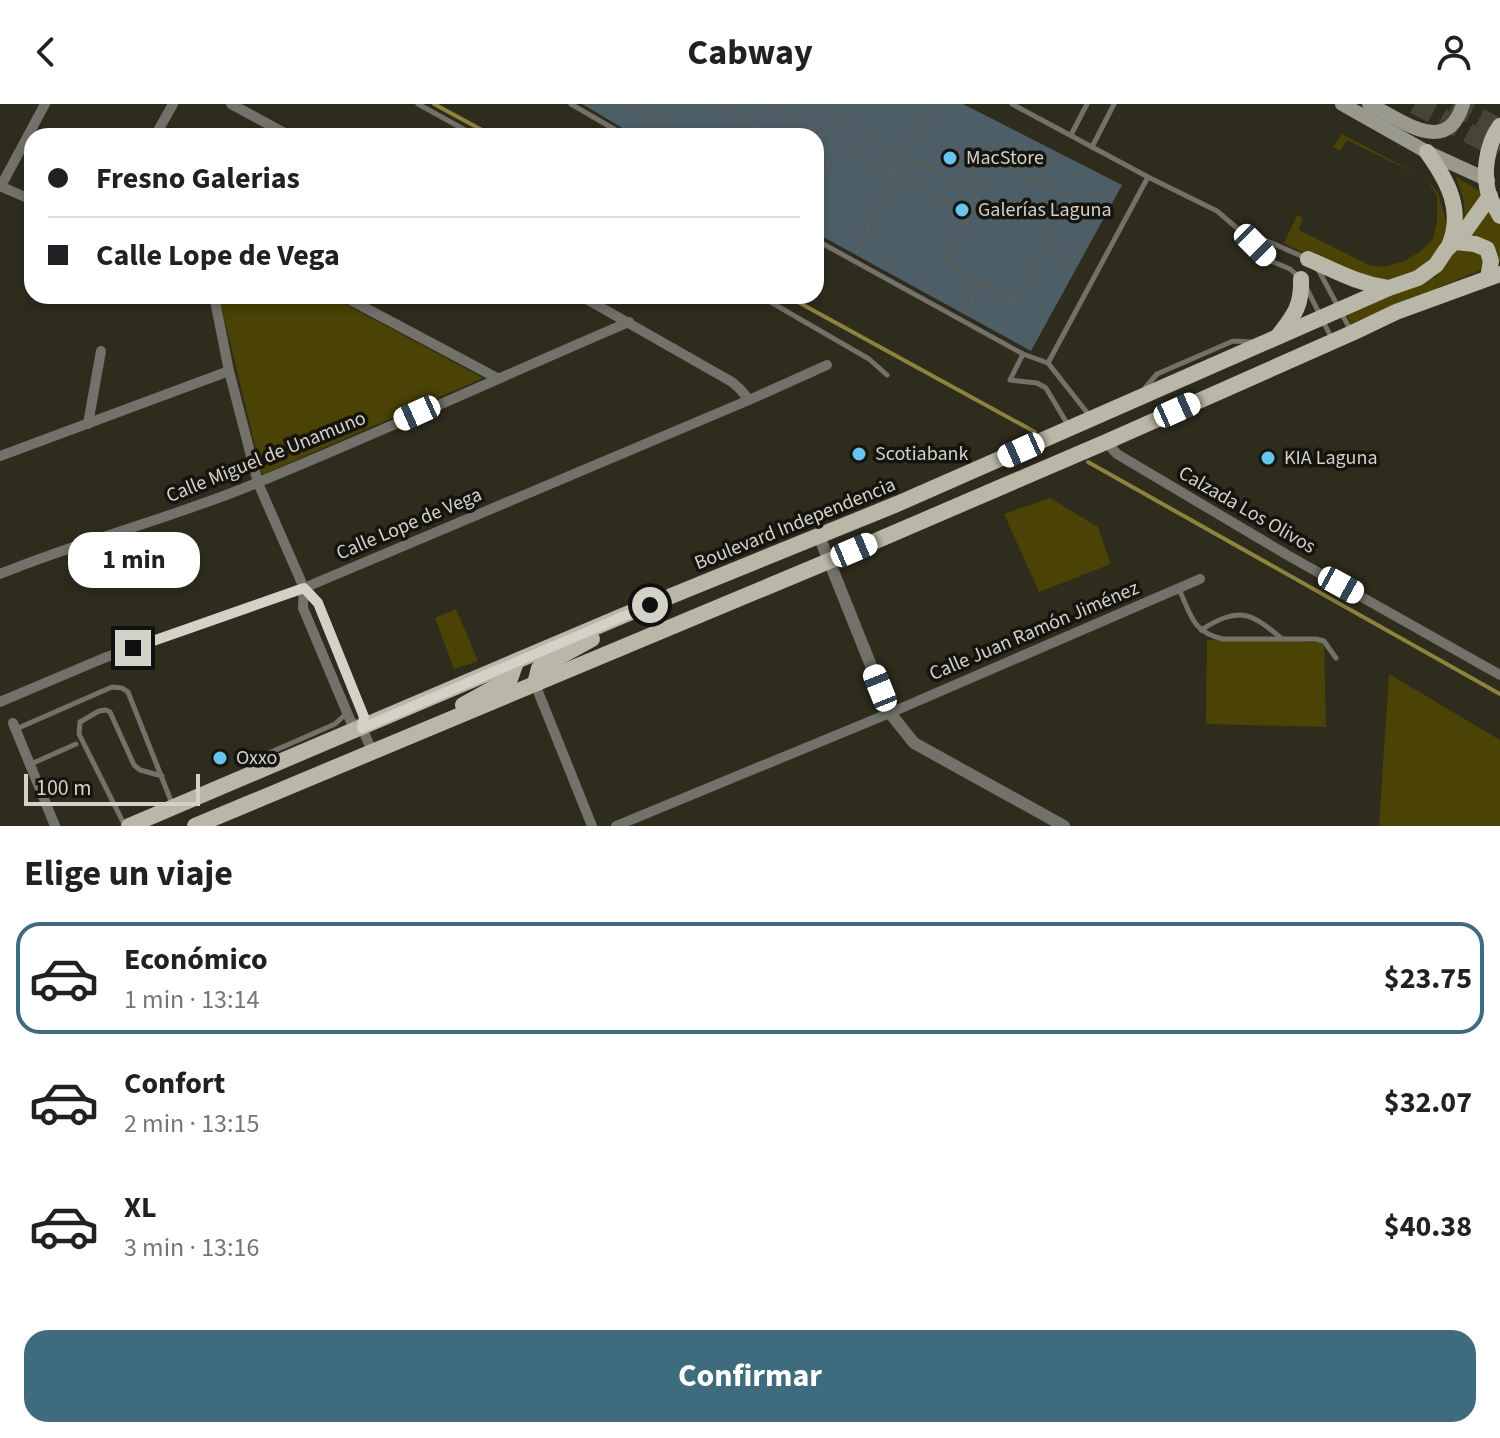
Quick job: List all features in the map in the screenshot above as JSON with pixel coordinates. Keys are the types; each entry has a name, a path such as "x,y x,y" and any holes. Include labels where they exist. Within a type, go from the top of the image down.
{"main road":[{"path":"1342,104 1489,188"},
{"path":"1369,104 1426,132 1439,133 1458,121 1463,104"},
{"path":"1500,126 1494,134 1486,165 1489,188 1500,216"},
{"path":"195,826 829,561 1106,442 1396,312 1494,276 1487,249 1475,244 1450,246 1455,225 1452,195 1427,152"},
{"name":"Boulevard Independencia","path":"127,826 819,536 1418,278 1436,265 1489,188"},
{"path":"1308,259 1348,278 1389,288"},
{"path":"1272,340 1292,319 1299,304 1301,279"},
{"path":"996,489 1074,449 1076,444 1076,440 1067,434 1051,437"},
{"path":"535,684 539,668 604,631 622,616"},
{"path":"457,717 464,703 510,679 516,662"},
{"path":"144,826 169,809"}],"street":[{"path":"32,128 45,104"},
{"path":"160,128 173,104"},
{"path":"231,104 274,128"},
{"path":"24,142 0,186 24,196"},
{"path":"216,304 229,371 258,483 304,588 318,603 364,717 362,728 372,751"},
{"path":"358,304 497,378"},
{"path":"596,304 732,382 749,400"},
{"name":"Calle Miguel de Unamuno","path":"0,574 258,483 629,322"},
{"path":"88,424 101,351"},
{"name":"Calle Lope de Vega","path":"0,702 104,658 304,588 827,365"},
{"path":"0,456 229,371"},
{"name":"Calzada Los Olivos","path":"1106,442 1117,454 1500,675"},
{"path":"819,536 890,713 914,743 1064,826"},
{"name":"Calle Juan Ramón Jiménez","path":"616,826 890,713 1200,579"},
{"path":"304,588 303,608 351,722 362,728"},
{"path":"535,684 592,826"},
{"path":"14,726 55,826"}],"lane":[{"path":"418,104 462,128"},
{"path":"571,104 612,128"},
{"path":"1012,104 1217,211 1271,261 1290,269 1301,279 1333,341"},
{"path":"1071,136 1087,104"},
{"path":"1092,147 1114,104"},
{"path":"1048,363 1148,177"},
{"path":"1238,229 1308,259 1319,270 1352,333"},
{"path":"824,244 1023,354 1048,363 1092,419"},
{"path":"774,304 869,359 887,375"},
{"path":"1023,354 1010,380 1037,383 1046,388 1070,428"},
{"path":"1178,588 1193,621 1209,636 1223,639 1321,640 1336,658"},
{"path":"1201,630 1221,618 1249,615 1282,638"},
{"path":"331,675 345,669"},
{"path":"14,726 112,687 122,688 128,692 162,776 169,809"},
{"path":"127,826 79,734 80,722 99,711 110,712 134,765 140,770 162,776"},
{"path":"246,763 335,724 347,713"},
{"path":"30,765 76,744"}],"path":[{"path":"626,104 671,128"},
{"path":"715,104 761,128"},
{"path":"732,112 736,104"},
{"path":"765,104 810,128"},
{"path":"809,104 978,194"},
{"path":"855,255 903,154 935,104"},
{"path":"824,136 970,214"},
{"path":"1036,180 1060,154"},
{"path":"997,159 1036,180 1071,199 1016,301 944,262 997,159"},
{"path":"1046,246 1078,265"},
{"path":"964,315 980,282"}],"shaded area":[{"path":"1342,134 1427,179 1347,140 1340,151 1333,147"},
{"path":"1456,177 1500,203 1500,262 1351,324 1347,314 1437,276 1465,231 1464,201"},
{"path":"1427,179 1438,193 1447,232 1444,245 1422,272 1369,286 1284,243 1297,215 1303,218 1299,230 1369,265 1383,267 1402,262 1420,252 1433,239 1437,196"},
{"path":"221,304 345,304 483,378 262,475"},
{"path":"1050,498 1098,527 1111,564 1039,592 1004,514"},
{"path":"456,609 478,661 454,669 435,618"},
{"path":"1207,640 1324,642 1326,727 1206,724"},
{"path":"1389,674 1500,740 1500,826 1379,826"}],"building":[{"name":"Galerías Laguna","path":"582,104 963,104 1122,185 1031,351 824,237 824,128 622,128"}],"waterway":[{"path":"434,104 478,128"},
{"path":"802,304 1035,432"},
{"path":"1088,462 1500,694"}],"tunnel":[{"path":"1415,104 1500,150"},
{"path":"1453,104 1500,129"}],"place":[{"name":"MacStore","path":"950,158"},
{"name":"Galerías Laguna","path":"962,210"},
{"name":"Scotiabank","path":"859,454"},
{"name":"KIA Laguna","path":"1268,458"},
{"name":"Oxxo","path":"220,758"}],"route":[{"path":"133,648 304,588 318,603 364,717 362,728 650,605"}]}
